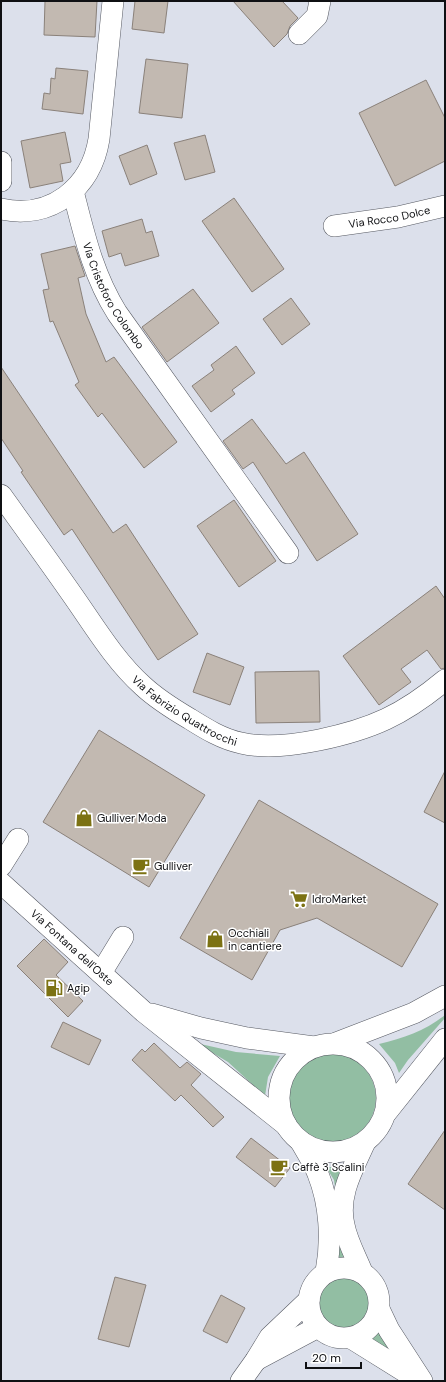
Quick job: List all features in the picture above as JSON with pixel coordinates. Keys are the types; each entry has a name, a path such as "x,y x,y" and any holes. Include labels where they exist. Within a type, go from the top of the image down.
{"street":[{"path":"1,209 21,212 36,210 59,201 73,191 90,170 97,149 113,1"},
{"path":"299,34 317,16 320,1"},
{"path":"1,162 1,181"},
{"name":"Via Cristoforo Colombo","path":"73,191 91,258 105,292 117,313 288,553"},
{"name":"Via Rocco Dolce","path":"334,226 398,217 445,206"},
{"name":"Via Fabrizio Quattrocchi","path":"1,495 110,647 134,677 164,703 204,728 224,738 251,745 274,746 311,742 344,735 378,724 396,715 420,700 445,680"},
{"path":"1,866 18,839"},
{"name":"Via Fontana dell'Oste","path":"1,883 144,1012 286,1125"},
{"path":"101,973 123,937"},
{"path":"326,1272 329,1246 327,1205 318,1173 301,1142 286,1125 280,1108 279,1089 286,1071 298,1056 314,1047 336,1043 414,1013 445,996"},
{"name":"Via Fontana dell'Oste","path":"144,1012 235,1036 314,1047"},
{"path":"301,1142 316,1150 333,1152 350,1150 365,1142 378,1129 386,1113 445,1039"},
{"path":"336,1043 352,1047 366,1054 378,1066 385,1080 388,1097 386,1113"},
{"path":"362,1272 345,1231 342,1208 346,1185 365,1142"},
{"path":"240,1381 256,1360 270,1337 308,1300 318,1279 326,1272 338,1268 350,1268 362,1272 370,1278 380,1298 376,1319 370,1328 351,1338 339,1338 327,1334 318,1327 312,1319 308,1300"},
{"path":"379,1309 389,1330 421,1381"},
{"path":"256,1360 318,1327"},
{"path":"351,1338 421,1381"}],"green space":[{"path":"445,1015 445,1018 408,1060 399,1073 395,1063 379,1044 414,1033"},
{"path":"196,1043 236,1052 280,1056 268,1077 265,1096 228,1062"},
{"path":"332,1054 349,1057 363,1067 373,1081 376,1098 373,1115 363,1129 349,1139 332,1142 315,1139 301,1129 291,1115 288,1098 291,1081 301,1067 315,1057"},
{"path":"326,1167 340,1167 336,1194 334,1180"},
{"path":"338,1230 349,1263 338,1264"},
{"path":"343,1276 353,1278 361,1284 367,1292 369,1302 367,1312 361,1320 353,1326 343,1328 333,1326 325,1320 319,1312 317,1302 319,1292 325,1284 333,1278"},
{"path":"378,1328 394,1356 370,1337"}],"building":[{"path":"45,1 97,1 95,37 44,35"},
{"path":"135,1 168,1 164,33 132,29"},
{"path":"233,1 282,1 298,18 290,26 287,34 274,47"},
{"path":"146,59 188,64 182,118 139,113"},
{"path":"56,68 88,71 83,114 42,109 44,93 50,94 51,78 55,79"},
{"path":"426,80 445,118 445,161 395,186 359,113"},
{"path":"65,132 71,162 60,164 63,181 30,188 21,141"},
{"path":"205,135 215,172 185,180 174,143"},
{"path":"147,145 157,174 130,185 119,156"},
{"path":"234,198 284,269 252,292 202,221"},
{"path":"142,219 146,233 152,231 159,256 125,266 121,253 109,257 102,231"},
{"path":"75,246 85,276 78,278 86,314 106,362 114,357 177,442 144,468 102,413 98,417 75,385 79,382 53,321 50,322 43,290 49,289 41,254"},
{"path":"193,289 219,323 167,362 142,327"},
{"path":"291,298 310,324 282,345 263,319"},
{"path":"236,346 255,373 232,390 235,394 211,412 192,386 214,370 211,365"},
{"path":"1,367 113,533 126,524 198,634 158,660 72,529 64,535 21,472 23,471 1,438"},
{"path":"252,419 286,464 304,452 358,534 317,561 253,462 243,469 223,441"},
{"path":"234,500 276,561 239,587 197,526"},
{"path":"436,586 445,599 445,668 441,669 427,650 401,669 411,682 379,705 343,656"},
{"path":"207,653 244,667 230,705 193,692"},
{"path":"319,671 320,722 256,723 255,672"},
{"path":"99,730 205,795 149,887 43,822"},
{"path":"445,771 445,823 424,812"},
{"path":"259,800 438,904 402,967 317,918 280,930 252,980 180,938"},
{"name":"Agip","path":"44,939 68,962 56,975 83,1001 68,1017 17,966"},
{"path":"63,1022 101,1040 89,1065 51,1047"},
{"path":"154,1043 180,1068 187,1062 201,1074 191,1085 224,1117 213,1127 181,1095 175,1101 132,1060 142,1049 145,1052"},
{"path":"445,1130 445,1210 408,1184"},
{"path":"251,1138 290,1168 275,1187 236,1157"},
{"path":"115,1277 146,1285 129,1347 98,1339"},
{"path":"221,1295 245,1308 227,1343 203,1331"}],"place":[{"name":"Gulliver Moda","path":"84,818"},
{"name":"Gulliver","path":"141,866"},
{"name":"IdroMarket","path":"299,899"},
{"name":"Occhiali in cantiere","path":"215,939"},
{"name":"Agip","path":"54,988"},
{"name":"Caffè 3 Scalini","path":"279,1167"}]}
